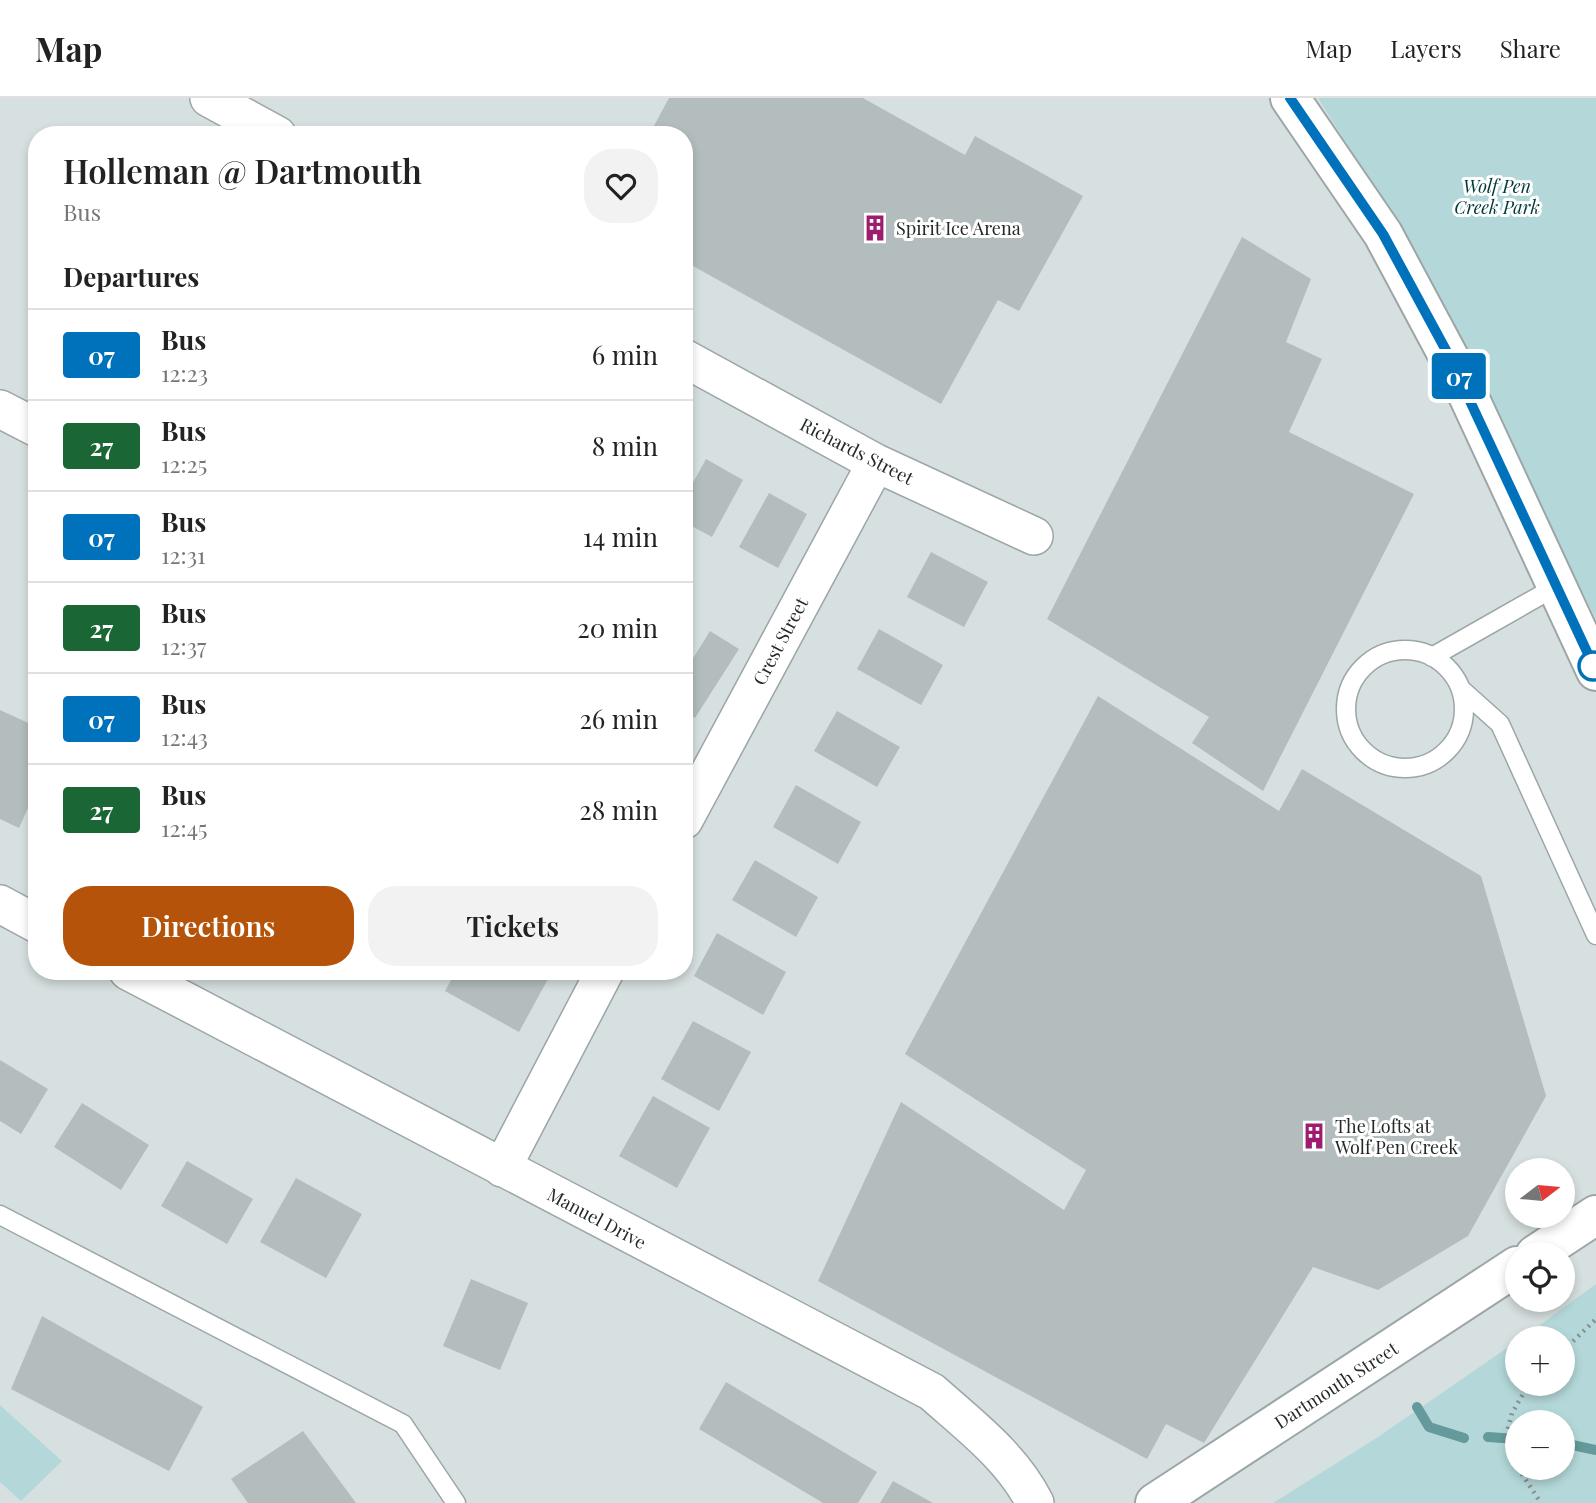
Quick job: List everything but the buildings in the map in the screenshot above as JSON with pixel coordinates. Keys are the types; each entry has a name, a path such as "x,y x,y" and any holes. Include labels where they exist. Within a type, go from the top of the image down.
{"street":[{"path":"209,98 260,126"},
{"path":"1290,98 1383,234 1460,378 1596,671"},
{"name":"Richards Street","path":"693,363 876,463 1034,536"},
{"path":"0,409 28,423"},
{"name":"Crest Street","path":"694,776 876,463"},
{"path":"0,904 28,918"},
{"name":"Manuel Drive","path":"145,980 932,1392 990,1442 1026,1484 1035,1503"},
{"path":"502,1168 600,980"},
{"path":"1555,1242 1596,1215"},
{"name":"Dartmouth Street","path":"1155,1503 1505,1274"}],"lane":[{"path":"1432,657 1557,586"},
{"path":"1462,690 1465,709 1462,728 1453,745 1438,759 1421,766 1402,768 1383,764 1366,754 1354,738 1347,719 1346,700 1353,681 1365,666 1381,655 1400,650 1420,651 1452,672 1462,690 1500,724 1596,935"},
{"path":"0,1215 403,1424 456,1503"}],"path":[{"path":"1575,1339 1596,1319"},
{"path":"1525,1480 1541,1503"}],"green space":[{"name":"Wolf Pen Creek Park","path":"1318,98 1596,98 1596,619 1419,260"},
{"path":"1596,1284 1596,1503 1273,1503 1378,1437 1505,1349 1505,1396 1575,1396 1575,1326 1539,1326 1558,1312 1575,1312 1575,1299"},
{"path":"0,1405 62,1461 21,1501 0,1482"}],"waterway":[{"path":"1417,1407 1429,1427 1464,1438"},
{"path":"1488,1437 1505,1438"},
{"path":"1575,1446 1596,1450"}],"bus line":[{"name":"07","path":"1290,98 1383,234 1448,354 1596,671"}],"place":[{"name":"Spirit Ice Arena","path":"875,228"},
{"name":"The Lofts at Wolf Pen Creek","path":"1314,1136"}]}
